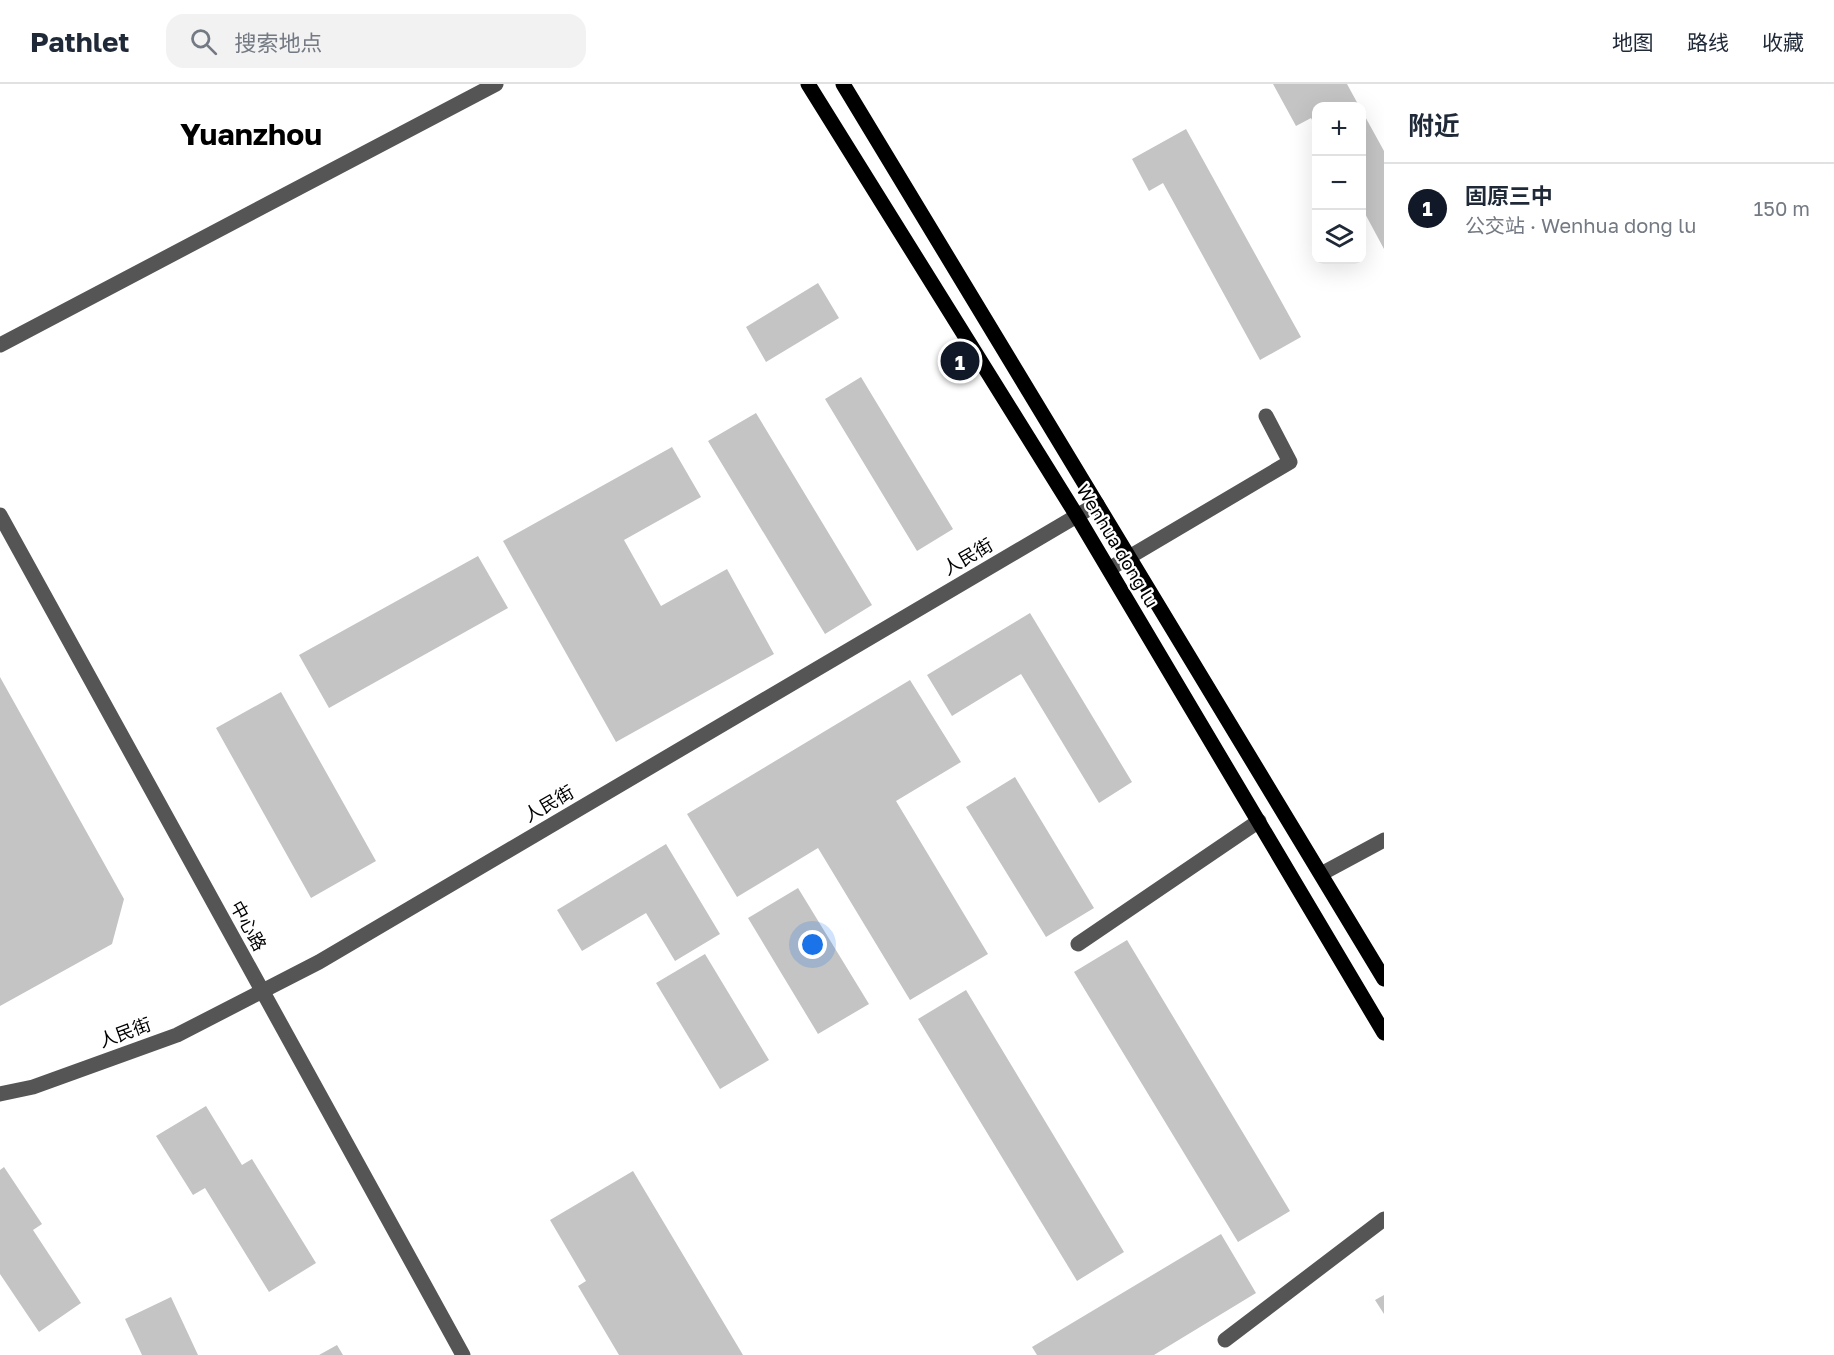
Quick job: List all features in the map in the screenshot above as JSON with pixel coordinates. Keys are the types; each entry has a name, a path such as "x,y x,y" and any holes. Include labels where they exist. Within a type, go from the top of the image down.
{"main road":[{"name":"Wenhua dong lu","path":"808,84 1077,516 1384,1032"},
{"name":"Wenhua dong lu","path":"843,84 1384,979"}],"street":[{"path":"0,345 496,84"},
{"path":"1108,569 1290,462 1266,416"},
{"name":"人民街","path":"0,1094 33,1087 177,1035 319,962 1097,504"},
{"name":"中心路","path":"0,515 463,1355"},
{"path":"1078,944 1259,822"},
{"path":"1320,874 1384,840"},
{"path":"1225,1340 1384,1219"}],"building":[{"path":"1273,84 1347,84 1357,102 1312,102 1312,120 1311,118 1296,126"},
{"path":"1366,118 1384,151 1384,249 1366,215"},
{"path":"1186,129 1301,337 1260,360 1163,183 1149,191 1132,159"},
{"path":"818,283 839,318 766,362 746,327"},
{"path":"861,377 953,529 917,551 825,399"},
{"path":"756,413 872,605 825,634 708,441"},
{"path":"672,447 701,497 624,540 661,606 727,569 774,654 616,742 503,541"},
{"path":"478,556 508,608 329,708 299,655"},
{"path":"1030,613 1132,782 1099,803 1021,674 952,716 927,675"},
{"path":"0,677 124,899 112,944 0,1006"},
{"path":"910,680 961,762 896,801 988,954 910,1000 818,848 737,897 687,814"},
{"path":"281,692 376,861 311,898 216,728"},
{"path":"1015,777 1094,908 1046,937 966,807"},
{"path":"666,844 720,934 675,961 646,913 582,951 557,910"},
{"path":"798,888 869,1004 818,1034 748,918"},
{"path":"1127,940 1290,1211 1238,1242 1074,972"},
{"path":"705,954 769,1060 720,1089 656,983"},
{"path":"966,990 1124,1252 1077,1281 918,1019"},
{"path":"206,1106 242,1165 252,1159 316,1263 269,1292 205,1188 193,1195 156,1136"},
{"path":"4,1167 42,1224 33,1230 81,1303 39,1332 0,1274 0,1170"},
{"path":"633,1171 743,1355 619,1355 578,1286 586,1281 550,1220"},
{"path":"1221,1234 1256,1293 1154,1355 1037,1355 1032,1347"},
{"path":"1384,1295 1384,1314 1375,1300"},
{"path":"171,1297 198,1355 142,1355 125,1319"},
{"path":"337,1345 343,1355 319,1355"}],"place":[{"name":"固原三中","path":"960,361"}],"district":[{"name":"Yuanzhou","path":"251,135"}]}
